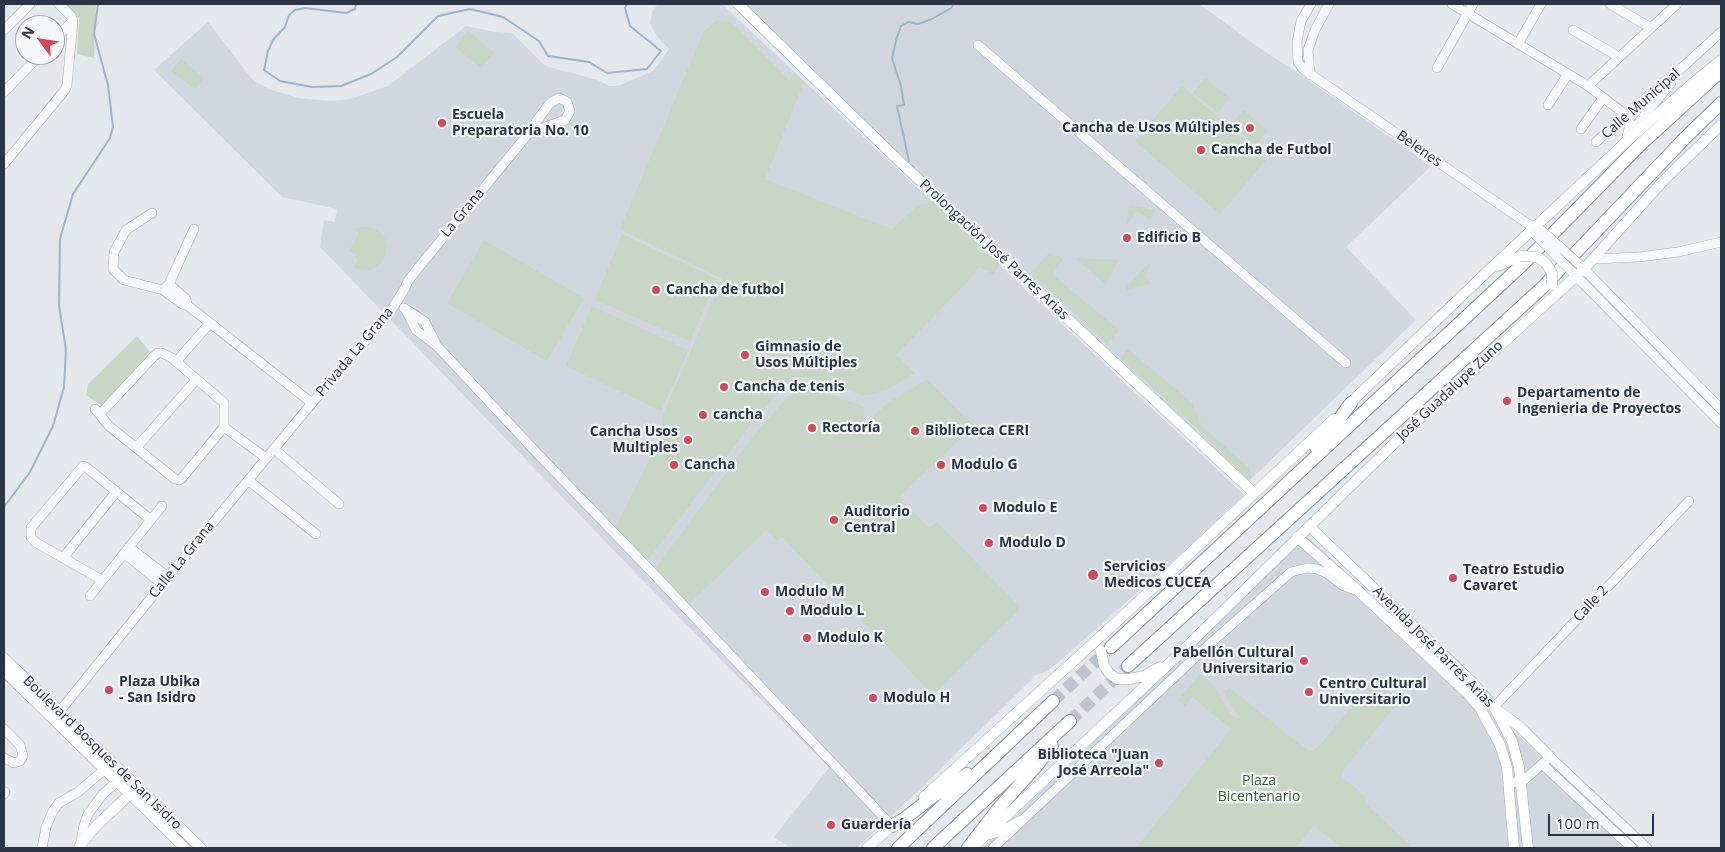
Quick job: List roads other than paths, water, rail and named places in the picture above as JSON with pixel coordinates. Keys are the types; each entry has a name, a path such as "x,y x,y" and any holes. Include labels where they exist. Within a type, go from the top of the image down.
{"highway":[{"path":"1106,649 1180,584 1522,265 1640,145 1721,71"},
{"path":"1128,666 1543,287 1685,138 1721,103"},
{"path":"1180,584 1212,547 1314,449 1334,426 1350,403"},
{"path":"892,826 964,777 1030,716 1053,701 898,848"},
{"path":"933,848 1070,721 1038,764 1010,794 968,848"}],"main road":[{"name":"Prolongación José Parres Arias","path":"738,4 900,162 1254,493"},
{"path":"867,848 1111,627 1534,229 1627,138 1721,60"},
{"name":"José Guadalupe Zuno","path":"1174,659 1414,424 1536,313 1578,271 1594,259 1664,180 1721,125"},
{"path":"1490,269 1521,256 1537,257 1546,263 1552,273 1552,285 1546,299 1536,313"},
{"name":"Avenida José Parres Arias","path":"1309,526 1471,682 1494,707 1504,722 1512,741 1522,782 1528,848"},
{"name":"Avenida José Parres Arias","path":"1297,537 1361,593 1465,691 1480,708 1500,745 1507,767 1514,848"},
{"path":"1111,627 1105,636 1104,666 1117,679 1144,676 1174,659"},
{"name":"Boulevard Bosques de San Isidro","path":"4,658 57,716 120,778 201,848"},
{"path":"972,848 1174,659"},
{"name":"Boulevard Bosques de San Isidro","path":"4,670 57,716"},
{"path":"1494,707 1520,727 1546,760"},
{"name":"Boulevard Bosques de San Isidro","path":"120,778 130,794 185,848"},
{"path":"80,847 96,826 130,794"},
{"path":"986,835 1004,830 1021,820"}],"street":[{"path":"4,30 30,4"},
{"path":"4,162 67,85 72,18 59,4"},
{"path":"1310,75 1298,62 1297,42 1301,22 1311,4"},
{"path":"1310,75 1308,50 1315,30 1329,4"},
{"path":"1452,4 1588,86 1626,115 1630,124 1627,138"},
{"path":"1437,68 1473,4"},
{"path":"1518,44 1541,4"},
{"path":"1610,4 1651,28"},
{"path":"1588,86 1676,4"},
{"path":"65,27 72,18"},
{"path":"1573,30 1619,57"},
{"name":"Calle Municipal","path":"1596,142 1721,32"},
{"path":"978,45 1346,362"},
{"path":"4,92 30,65"},
{"name":"Calle Municipal","path":"1627,138 1685,65"},
{"path":"1548,105 1568,74"},
{"name":"Belenes","path":"1310,75 1534,229 1578,271"},
{"path":"1581,129 1603,98"},
{"name":"La Grana","path":"398,302 408,281 534,128"},
{"path":"152,213 126,230 114,252 113,269 124,280 166,287 182,304 187,305 222,331 312,403"},
{"path":"166,287 194,229"},
{"path":"1594,259 1639,257 1678,252 1721,242"},
{"path":"1578,271 1721,408"},
{"path":"1578,271 1721,423"},
{"path":"398,302 406,310 425,322 437,346 892,826"},
{"name":"Privada La Grana","path":"312,403 398,302"},
{"path":"176,362 210,323"},
{"path":"158,353 162,353 176,362 196,380 224,403 224,427 179,480 175,479 109,426 98,412 158,353"},
{"path":"136,448 196,380"},
{"name":"Calle La Grana","path":"57,716 64,704 165,580 312,403"},
{"path":"224,427 266,458"},
{"path":"274,449 339,504"},
{"path":"102,580 35,542 31,537 31,528 83,466 151,520"},
{"path":"248,480 316,534"},
{"path":"63,558 116,492"},
{"name":"Calle 2","path":"1494,707 1688,501"},
{"path":"90,596 162,506"},
{"path":"126,550 165,580"},
{"path":"993,848 1203,650 1291,572 1308,568 1317,569 1361,593"},
{"path":"4,729 20,745 23,756 20,761 14,763 6,759"},
{"path":"1509,783 1522,782 1546,760"},
{"path":"1546,760 1632,848"},
{"path":"1546,760 1647,848"},
{"path":"42,848 46,827 59,803 78,792 109,767"},
{"path":"80,847 88,814 94,804 120,778"}],"waterway":[{"path":"4,507 30,472 53,426 64,387 66,350 59,305 60,239 73,194 110,138 113,127 108,85 94,34 98,4"},
{"path":"356,4 355,9 346,13 305,8 295,10 289,15 285,27 273,40 268,51 264,70 280,81 312,87 341,86 371,74 397,57 438,16 470,9 503,17 539,41 548,56 589,62 607,73 647,69 661,51 630,26 625,8 627,4"},
{"path":"909,161 897,106 904,105 901,86 892,58 897,37 901,26 908,22 918,24 932,19 951,8 954,4"}],"tunnel":[{"path":"1053,701 1109,649"},
{"path":"1070,721 1128,666"}],"place":[{"name":"Escuela Preparatoria No. 10","path":"442,123"},
{"name":"Cancha de Usos Múltiples","path":"1250,128"},
{"name":"Cancha de Futbol","path":"1201,150"},
{"name":"Edificio B","path":"1127,238"},
{"name":"Cancha de futbol","path":"656,290"},
{"name":"Gimnasio de Usos Múltiples","path":"745,355"},
{"name":"Cancha de tenis","path":"724,387"},
{"name":"Departamento de Ingenieria de Proyectos","path":"1507,401"},
{"name":"cancha","path":"703,415"},
{"name":"Rectoría","path":"812,428"},
{"name":"Biblioteca CERI","path":"915,431"},
{"name":"Cancha Usos Multiples","path":"688,440"},
{"name":"Cancha","path":"674,465"},
{"name":"Modulo G","path":"941,465"},
{"name":"Modulo E","path":"983,508"},
{"name":"Auditorio Central","path":"834,520"},
{"name":"Modulo D","path":"989,543"},
{"name":"Servicios Medicos CUCEA","path":"1093,575"},
{"name":"Teatro Estudio Cavaret","path":"1453,578"},
{"name":"Modulo M","path":"765,592"},
{"name":"Modulo L","path":"790,611"},
{"name":"Modulo K","path":"807,638"},
{"name":"Pabellón Cultural Universitario","path":"1304,661"},
{"name":"Plaza Ubika - San Isidro","path":"109,690"},
{"name":"Centro Cultural Universitario","path":"1309,692"},
{"name":"Modulo H","path":"873,698"},
{"name":"Biblioteca \"Juan José Arreola\"","path":"1159,763"},
{"name":"Guardería","path":"831,825"}],"park label":[{"name":"Plaza Bicentenario","path":"1259,790"}]}
